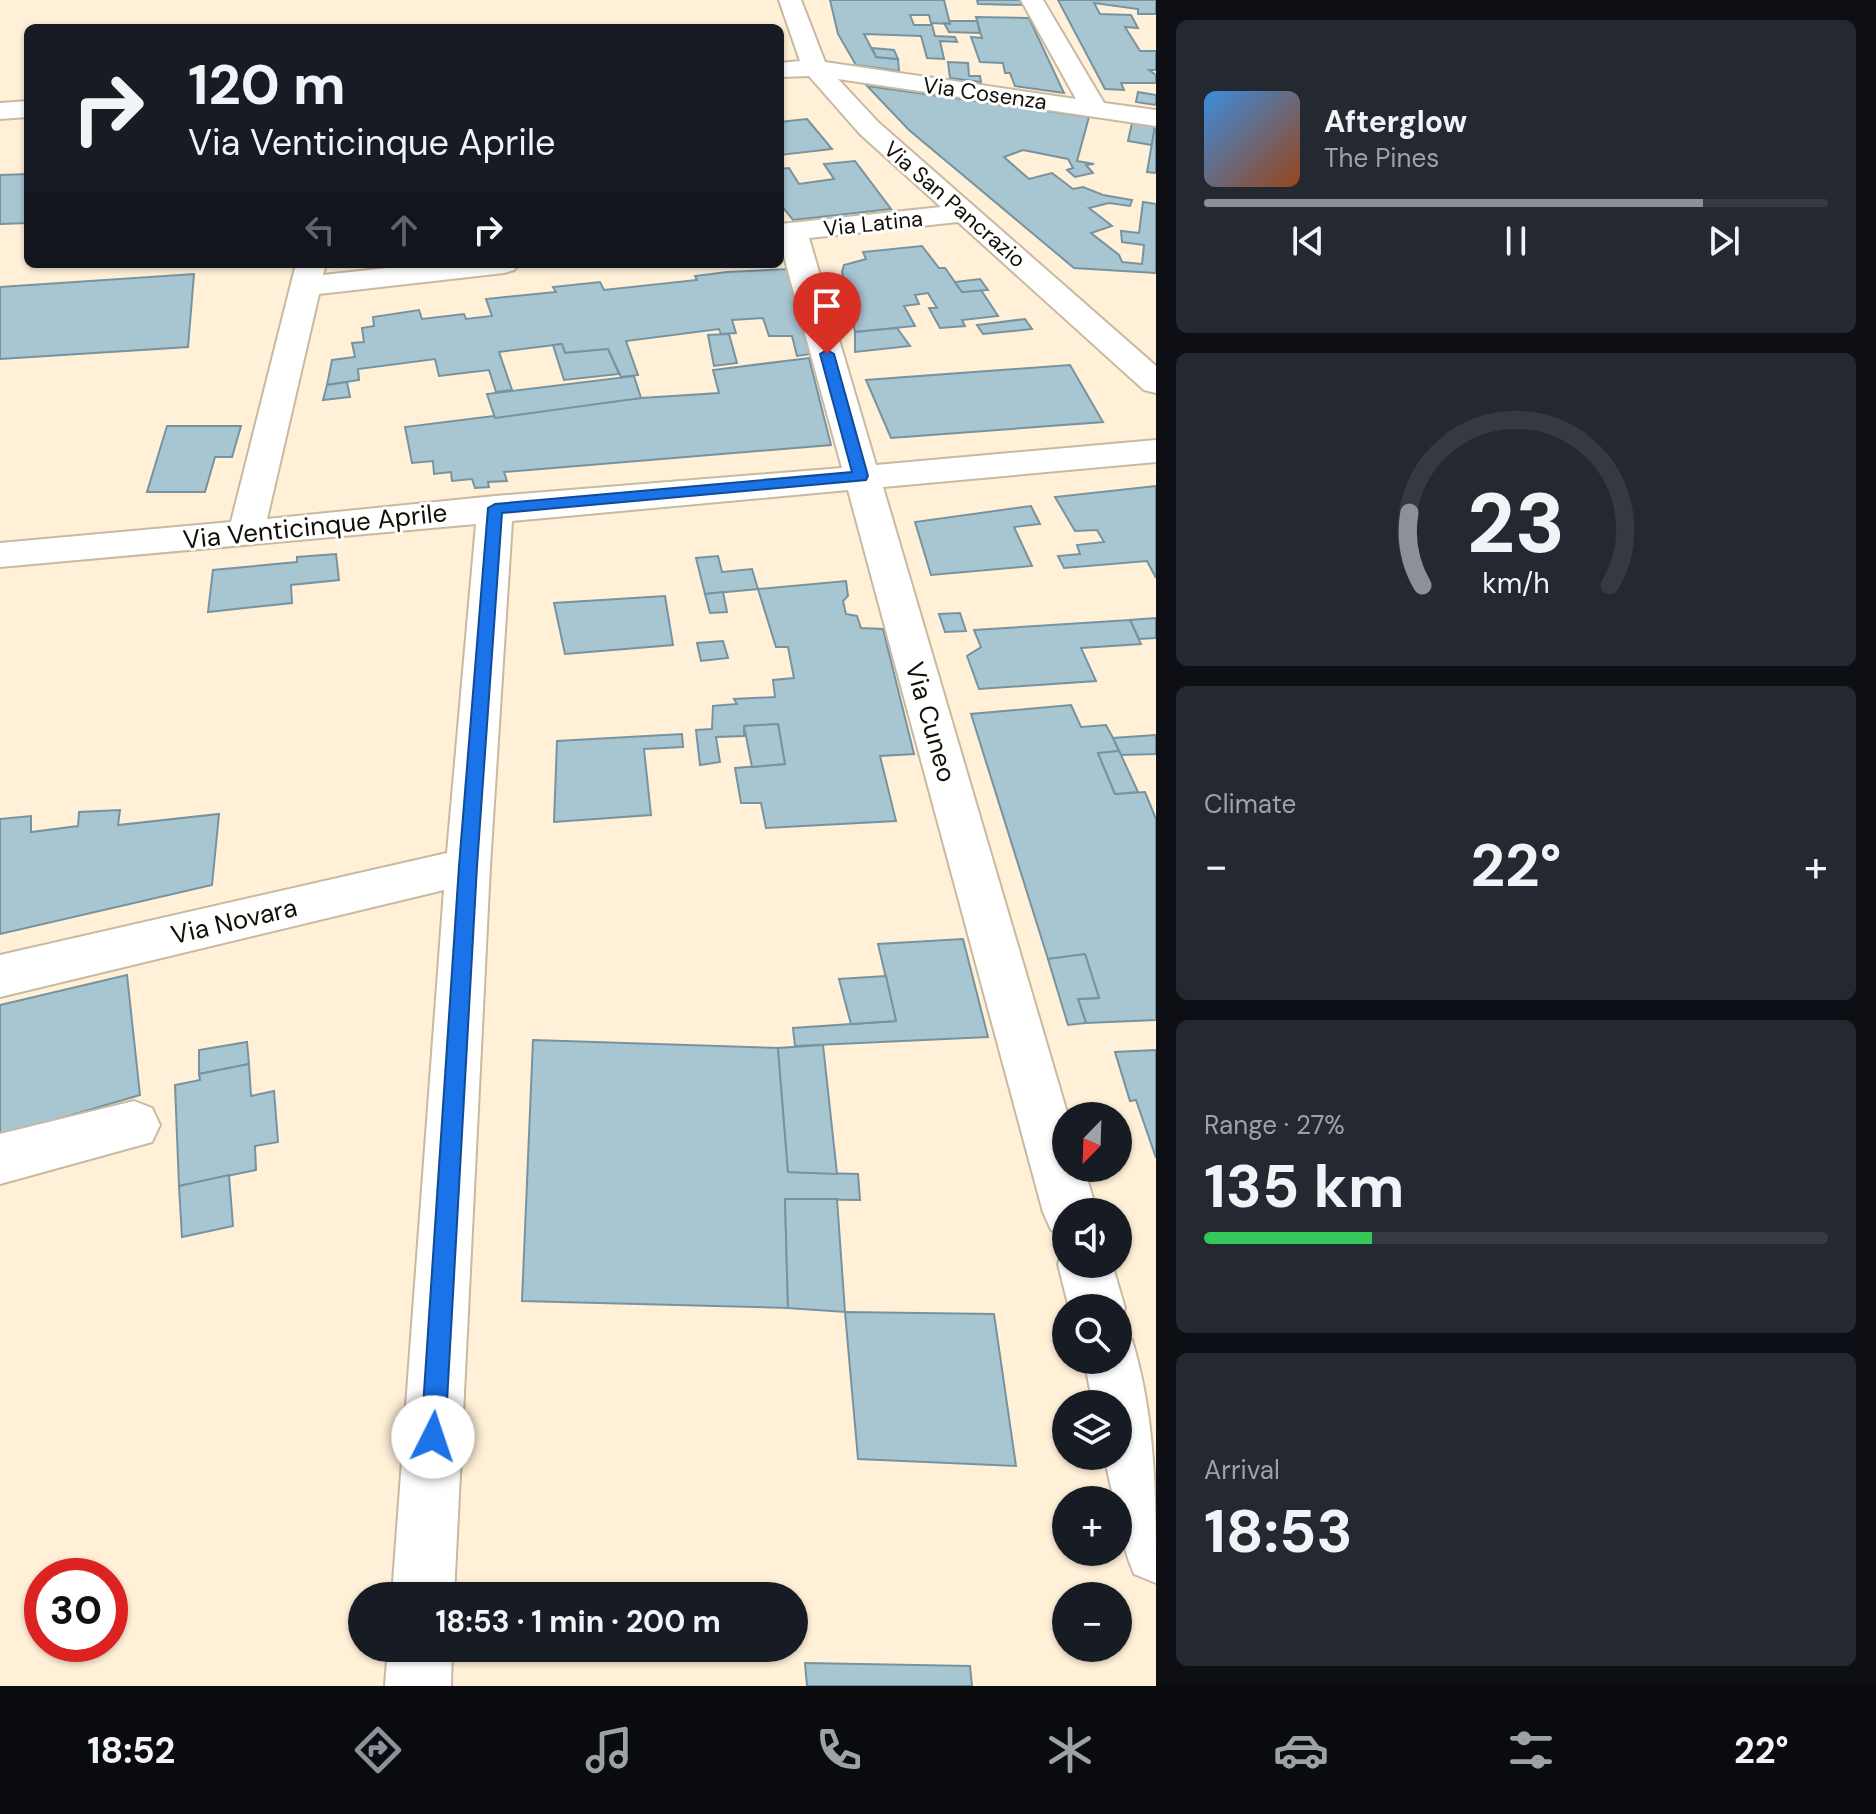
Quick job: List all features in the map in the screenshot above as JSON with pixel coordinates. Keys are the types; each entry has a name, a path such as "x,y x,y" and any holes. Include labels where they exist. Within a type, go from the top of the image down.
{"street":[{"name":"Via San Pancrazio","path":"790,0 815,68 869,128 1156,383"},
{"path":"1032,0 1095,109"},
{"name":"Via Cosenza","path":"784,70 815,68 1156,118"},
{"path":"0,111 24,109"},
{"name":"Via Latina","path":"787,233 965,213"},
{"name":"Via Cuneo","path":"787,233 861,476 1066,1198"},
{"path":"246,533 308,275 433,268"},
{"name":"Via Venticinque Aprile","path":"0,555 495,508 1156,451"},
{"path":"424,1582 468,866 495,508"},
{"name":"Via Novara","path":"0,976 468,866"},
{"path":"0,1159 134,1125"},
{"path":"1115,1374 1156,1552"},
{"path":"418,1686 419,1662"}],"building":[{"path":"830,0 944,0 950,24 931,23 929,15 910,15 914,25 932,25 935,36 955,37 957,42 940,41 944,59 927,58 921,36 864,34 876,57 898,59 899,71 856,65 838,34"},
{"path":"977,0 1020,0 1022,5 978,4"},
{"path":"1058,0 1156,0 1156,14 1138,14 1138,9 1094,3 1100,14 1131,15 1138,28 1125,27 1140,51 1156,51 1156,70 1149,70 1156,75 1156,83 1121,83 1124,90 1105,89"},
{"path":"976,17 1029,18 1064,93 1015,86 1010,73 1005,73 1003,63 980,62 971,37 982,38"},
{"path":"950,21 977,21 980,33 949,32 944,23 950,24"},
{"path":"872,48 894,50 898,59 876,57"},
{"path":"948,62 968,63 969,76 980,76 981,82 950,78"},
{"path":"867,86 1089,117 1077,161 1094,164 1086,165 1093,173 1075,177 1067,170 1073,168 1068,159 1023,150 1004,157 1029,179 1052,173 1073,189 1083,187 1103,195 1132,200 1130,206 1109,203 1089,208 1112,226 1091,233 1119,255 1122,262 1142,264 1144,245 1122,242 1121,231 1139,233 1143,202 1156,204 1156,273 1074,268 909,130"},
{"path":"1138,92 1156,95 1156,105 1136,102"},
{"path":"807,119 832,149 784,155 784,122"},
{"path":"1132,123 1155,126 1152,145 1128,141"},
{"path":"1156,126 1156,173 1147,172"},
{"path":"855,161 891,209 793,220 784,209 784,169 789,168 799,184 834,179 824,164"},
{"path":"24,174 24,223 0,224 0,175"},
{"path":"922,246 939,268 945,268 962,292 981,290 998,316 962,320 965,326 940,328 929,308 937,308 928,293 915,295 919,304 904,306 915,326 855,332 842,272 844,265 866,259 863,252"},
{"path":"789,269 811,354 797,356 792,336 769,336 763,318 732,320 736,333 721,334 719,329 626,341 638,375 621,377 608,349 565,353 562,344 499,352 512,390 496,392 489,370 439,376 435,359 358,369 359,380 327,385 332,360 355,357 352,343 364,342 362,328 374,326 373,317 419,310 422,319 464,314 466,319 492,316 486,299 556,292 553,287 600,282 604,290 697,280 695,276 727,272"},
{"path":"194,274 188,347 0,359 0,287"},
{"path":"980,279 988,290 962,292 955,282"},
{"path":"1025,319 1032,329 983,334 977,325"},
{"path":"897,328 910,346 855,352 855,332"},
{"path":"729,334 737,363 714,366 708,335"},
{"path":"562,344 565,353 608,349 619,374 564,380 553,345"},
{"path":"809,358 831,445 504,472 507,481 488,482 489,487 475,488 472,479 452,481 451,472 434,474 433,461 412,463 405,427 641,398 719,393 713,370"},
{"path":"1070,365 1103,422 891,438 866,380"},
{"path":"634,376 641,398 495,418 487,394"},
{"path":"347,382 350,397 323,400 327,385"},
{"path":"167,426 241,426 232,457 215,457 205,492 147,492"},
{"path":"1156,486 1156,578 1147,561 1064,568 1058,556 1080,554 1077,545 1104,542 1097,530 1075,531 1055,497"},
{"path":"1031,506 1040,524 1014,527 1032,566 931,575 915,522"},
{"path":"336,554 339,580 291,585 292,603 208,612 213,570 297,562 297,557"},
{"path":"718,556 722,572 752,569 758,589 705,594 696,558"},
{"path":"846,581 848,596 843,601 846,614 857,616 861,628 883,629 914,754 880,756 896,821 766,828 761,803 741,803 735,768 785,764 778,724 744,726 744,736 716,737 720,762 700,765 696,730 712,729 713,706 737,704 734,699 775,697 773,680 794,678 788,647 776,647 758,589"},
{"path":"723,592 727,612 710,613 705,594"},
{"path":"665,596 673,645 565,654 554,603"},
{"path":"960,613 966,631 945,632 939,614"},
{"path":"1156,618 1156,638 1139,639 1130,620"},
{"path":"1130,620 1141,644 1081,648 1096,681 979,689 967,656 981,647 974,630"},
{"path":"723,641 728,658 701,661 697,643"},
{"path":"1071,705 1081,727 1106,725 1113,738 1119,751 1098,753 1115,794 1145,792 1156,819 1156,1020 1086,1023 1078,999 1099,998 1085,954 1048,959 971,714"},
{"path":"778,724 785,764 752,767 744,726"},
{"path":"682,734 683,747 644,749 651,815 554,822 557,741"},
{"path":"1156,735 1156,754 1121,755 1113,738"},
{"path":"1119,751 1138,792 1115,794 1098,753"},
{"path":"120,810 118,825 219,814 212,885 0,934 0,819 31,816 31,832 78,826 79,812"},
{"path":"963,939 988,1037 795,1046 793,1028 896,1021 878,944"},
{"path":"1085,954 1099,998 1078,999 1086,1023 1068,1025 1048,959"},
{"path":"127,975 140,1095 0,1136 0,1005"},
{"path":"886,976 896,1021 851,1024 839,979"},
{"path":"533,1040 778,1048 788,1172 858,1174 860,1200 785,1199 788,1308 522,1301"},
{"path":"247,1042 249,1064 199,1074 199,1050"},
{"path":"823,1045 837,1174 788,1172 778,1048"},
{"path":"1156,1050 1156,1158 1136,1100 1130,1101 1115,1052"},
{"path":"249,1064 251,1096 274,1091 278,1142 255,1146 256,1170 179,1186 175,1085 200,1080 199,1074"},
{"path":"229,1175 233,1226 182,1237 179,1186"},
{"path":"785,1199 837,1199 845,1312 788,1308"},
{"path":"845,1312 994,1314 1016,1466 858,1459"},
{"path":"805,1663 970,1666 972,1686 807,1686"}],"route":[{"path":"433,1437 468,866 495,508 861,476 827,354"}]}
